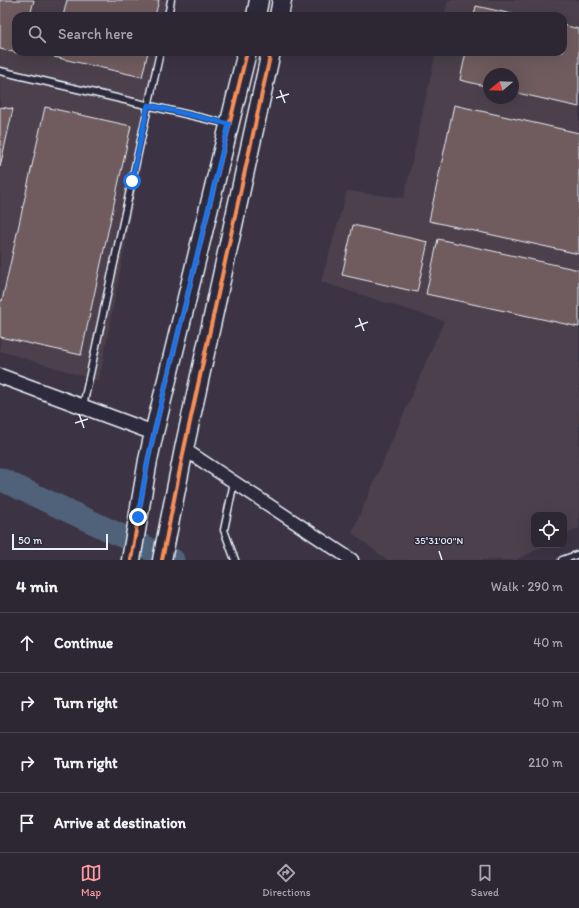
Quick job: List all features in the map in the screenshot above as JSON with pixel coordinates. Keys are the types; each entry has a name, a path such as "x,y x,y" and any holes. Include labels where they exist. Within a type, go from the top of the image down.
{"main road":[{"path":"257,12 260,0"},
{"path":"280,12 282,0"},
{"path":"130,560 154,433 246,56"},
{"path":"162,560 184,449 270,56"}],"street":[{"path":"0,376 154,433"},
{"path":"184,449 352,560"}],"lane":[{"path":"169,12 171,0"},
{"path":"83,407 159,56"},
{"path":"0,71 229,124"},
{"path":"234,482 224,530 235,560"},
{"path":"562,560 579,554"}],"shaded area":[{"path":"0,0 171,0 169,12 12,12 12,56 161,56 99,381 0,351"},
{"path":"448,0 579,0 579,528 567,534 567,512 531,512 531,548 540,548 516,560 387,560 352,533 444,321 321,282 347,191 404,198 435,56 567,56 567,12 445,12"}],"building":[{"path":"0,0 34,0 31,12 12,12 12,52 0,49"},
{"path":"67,0 159,0 156,12 64,12"},
{"path":"476,6 503,12 475,12"},
{"path":"567,26 579,29 579,107 519,93 519,68 483,68 483,86 460,80 465,56 567,56"},
{"path":"54,56 147,56 142,77"},
{"path":"454,105 579,133 579,254 429,221"},
{"path":"0,107 13,109 0,167"},
{"path":"45,107 131,126 81,355 0,337 0,300 2,301"},
{"path":"353,225 428,242 417,292 342,275"},
{"path":"438,239 579,270 579,327 426,294"}],"waterway":[{"path":"0,479 173,560"}],"cycle path":[{"path":"131,560 154,433 246,56"},
{"path":"162,560 184,449 270,56"}],"route":[{"path":"132,181 148,105 229,124 154,433 138,517"}]}
